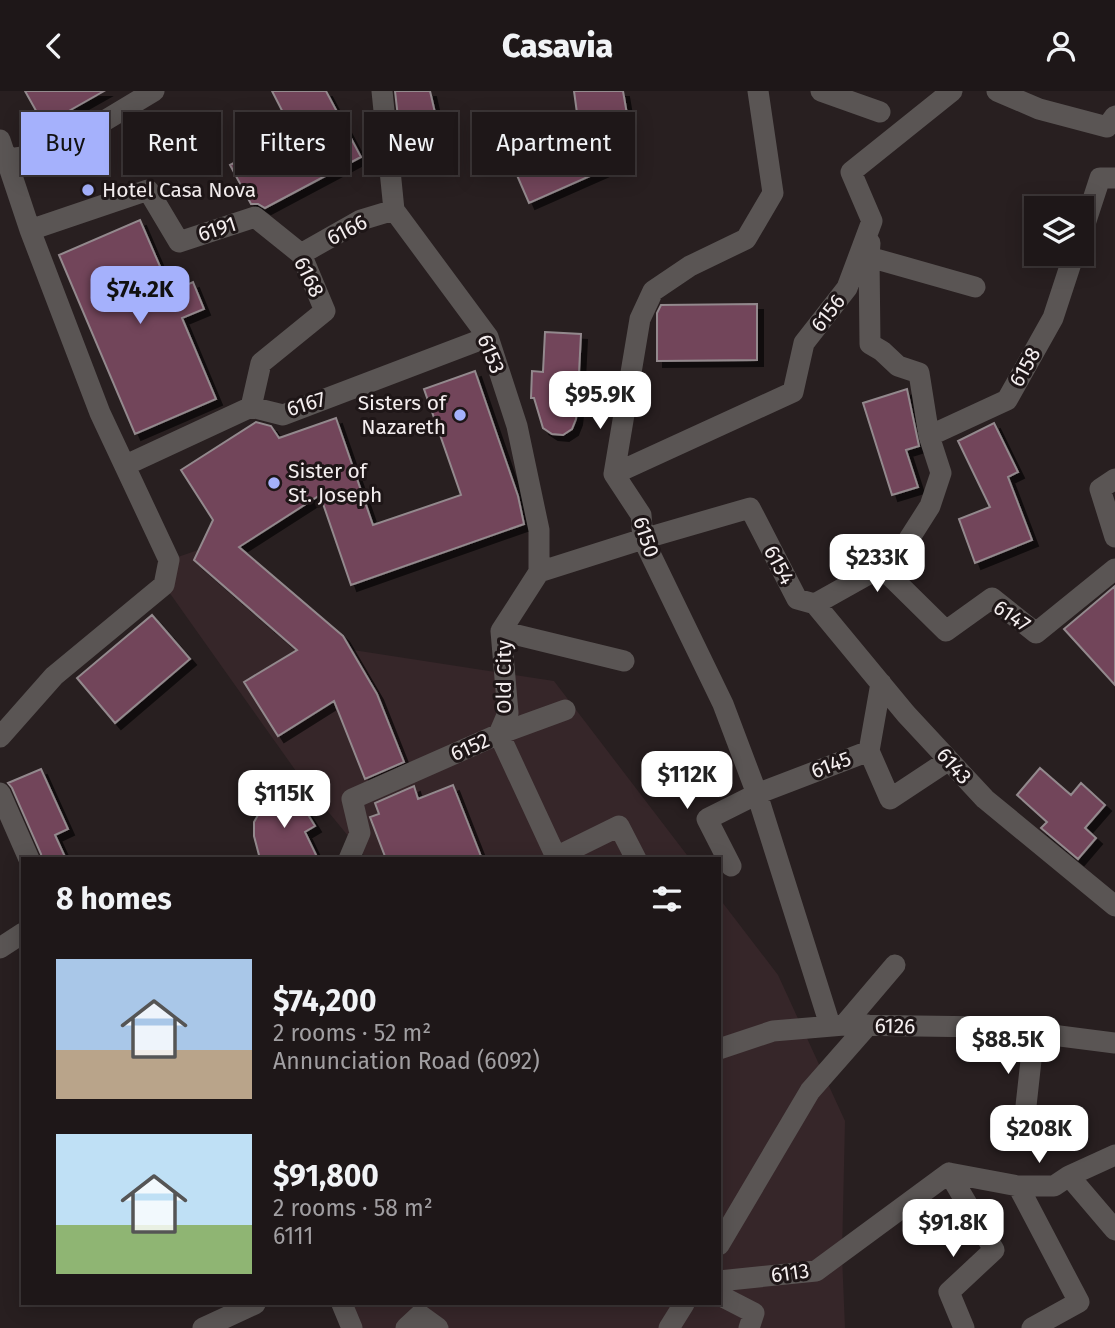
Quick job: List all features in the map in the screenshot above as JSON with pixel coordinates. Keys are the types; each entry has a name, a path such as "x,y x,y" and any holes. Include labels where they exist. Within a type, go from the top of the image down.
{"street":[{"path":"0,737 54,676 164,585 169,560 100,413 2,153 51,153 154,91"},
{"path":"382,91 394,210"},
{"path":"614,474 640,319 653,291 690,266 746,239 773,193 758,91"},
{"path":"821,91 880,112"},
{"path":"952,91 851,172 872,221 869,257 975,287"},
{"path":"996,91 1039,109 1107,127 1115,116"},
{"path":"1094,207 1107,178"},
{"name":"6191","path":"30,230 148,190 179,242 255,217"},
{"name":"6166","path":"301,254 361,220 394,210"},
{"name":"6153","path":"394,210 488,337 517,426 539,530 539,572"},
{"name":"6168","path":"251,407 261,363 326,311 301,254 255,217"},
{"name":"6156","path":"614,474 793,392 804,343 847,288 872,221"},
{"name":"6154","path":"539,572 750,508 797,599 815,604 881,567 902,550 930,506 941,473 929,436 919,373 898,366 870,344 869,257"},
{"name":"6158","path":"929,436 1007,400 1053,318 1070,266"},
{"name":"6167","path":"251,407 283,415 488,337"},
{"path":"126,465 251,407"},
{"name":"6150","path":"614,474 641,515 643,539 723,704 837,1025"},
{"path":"1115,479 1100,489 1115,537"},
{"name":"6147","path":"881,567 946,631 992,598 1036,632 1115,569"},
{"path":"501,631 539,572"},
{"name":"6143","path":"815,604 881,683 985,799 1115,906"},
{"name":"Old City","path":"499,734 508,713 501,631 624,661"},
{"path":"869,751 881,683"},
{"name":"Old City","path":"499,734 565,710"},
{"name":"6152","path":"350,857 360,833 352,799 499,734 556,857"},
{"name":"6145","path":"731,866 707,819 757,794 869,751 890,799 949,760"},
{"path":"0,793 28,857"},
{"path":"558,857 619,826 635,857"},
{"path":"0,948 21,934"},
{"path":"837,1025 895,965"},
{"name":"6126","path":"721,1048 773,1031 837,1025 989,1027 1115,1043"},
{"path":"721,1242 810,1091 868,1025"},
{"path":"1024,1124 1034,1033"},
{"path":"949,1173 1018,1186 1054,1186 1115,1155"},
{"path":"949,1173 994,1250 949,1291 964,1328"},
{"name":"6113","path":"721,1281 816,1271 949,1173"},
{"path":"1069,1177 1115,1230"},
{"path":"1018,1186 1079,1302 1032,1328"},
{"path":"721,1296 754,1314 749,1328"},
{"path":"202,1328 254,1305"},
{"path":"342,1305 352,1328"},
{"path":"669,1328 683,1305"},
{"path":"406,1328 420,1315 438,1328"}],"shaded area":[{"path":"207,547 340,648 554,681 688,857 365,857 303,781 164,585 169,560"},
{"path":"721,901 778,975 845,1121 842,1255 845,1328 350,1328 350,1305 721,1305"}],"building":[{"path":"25,91 104,91 67,112 37,112"},
{"path":"272,91 326,91 337,112 283,112"},
{"path":"395,91 430,91 435,112 397,112"},
{"path":"574,91 623,91 627,112 577,112"},
{"path":"350,136 361,157 350,163"},
{"path":"235,175 327,175 265,208 251,204"},
{"path":"517,175 592,175 529,203"},
{"path":"140,220 171,292 193,282 204,309 182,318 216,399 135,434 59,255"},
{"path":"757,304 757,360 657,361 657,313 661,305"},
{"path":"545,332 581,334 579,373 588,374 587,401 578,401 572,429 563,435 552,434 543,428 534,398 531,398 532,371 543,372"},
{"name":"Sister of St. Joseph","path":"475,371 518,496 524,524 351,585 320,495 239,547 343,636 377,694 404,762 365,779 334,701 278,736 244,682 297,650 194,560 213,520 181,470 256,422 271,426 279,438 336,418 373,525 461,495 424,389"},
{"path":"907,389 919,446 906,450 918,487 892,495 863,403"},
{"path":"994,423 1018,472 1008,477 1032,540 975,563 959,519 990,507 958,441"},
{"path":"1115,586 1115,685 1064,629"},
{"path":"152,615 190,659 115,723 77,678"},
{"path":"1040,768 1071,795 1081,783 1105,805 1085,828 1096,838 1078,859 1041,828 1047,822 1017,795"},
{"path":"41,769 68,829 55,835 65,857 42,857 8,783"},
{"path":"453,785 481,857 385,857 370,817 379,814 375,803 414,786 418,799"},
{"path":"294,792 315,826 305,832 317,857 259,857 254,836 254,822 265,803"}],"place":[{"name":"Hotel Casa Nova","path":"88,190"},
{"name":"Sisters of Nazareth","path":"460,415"},
{"name":"Sister of St. Joseph","path":"274,483"}]}
